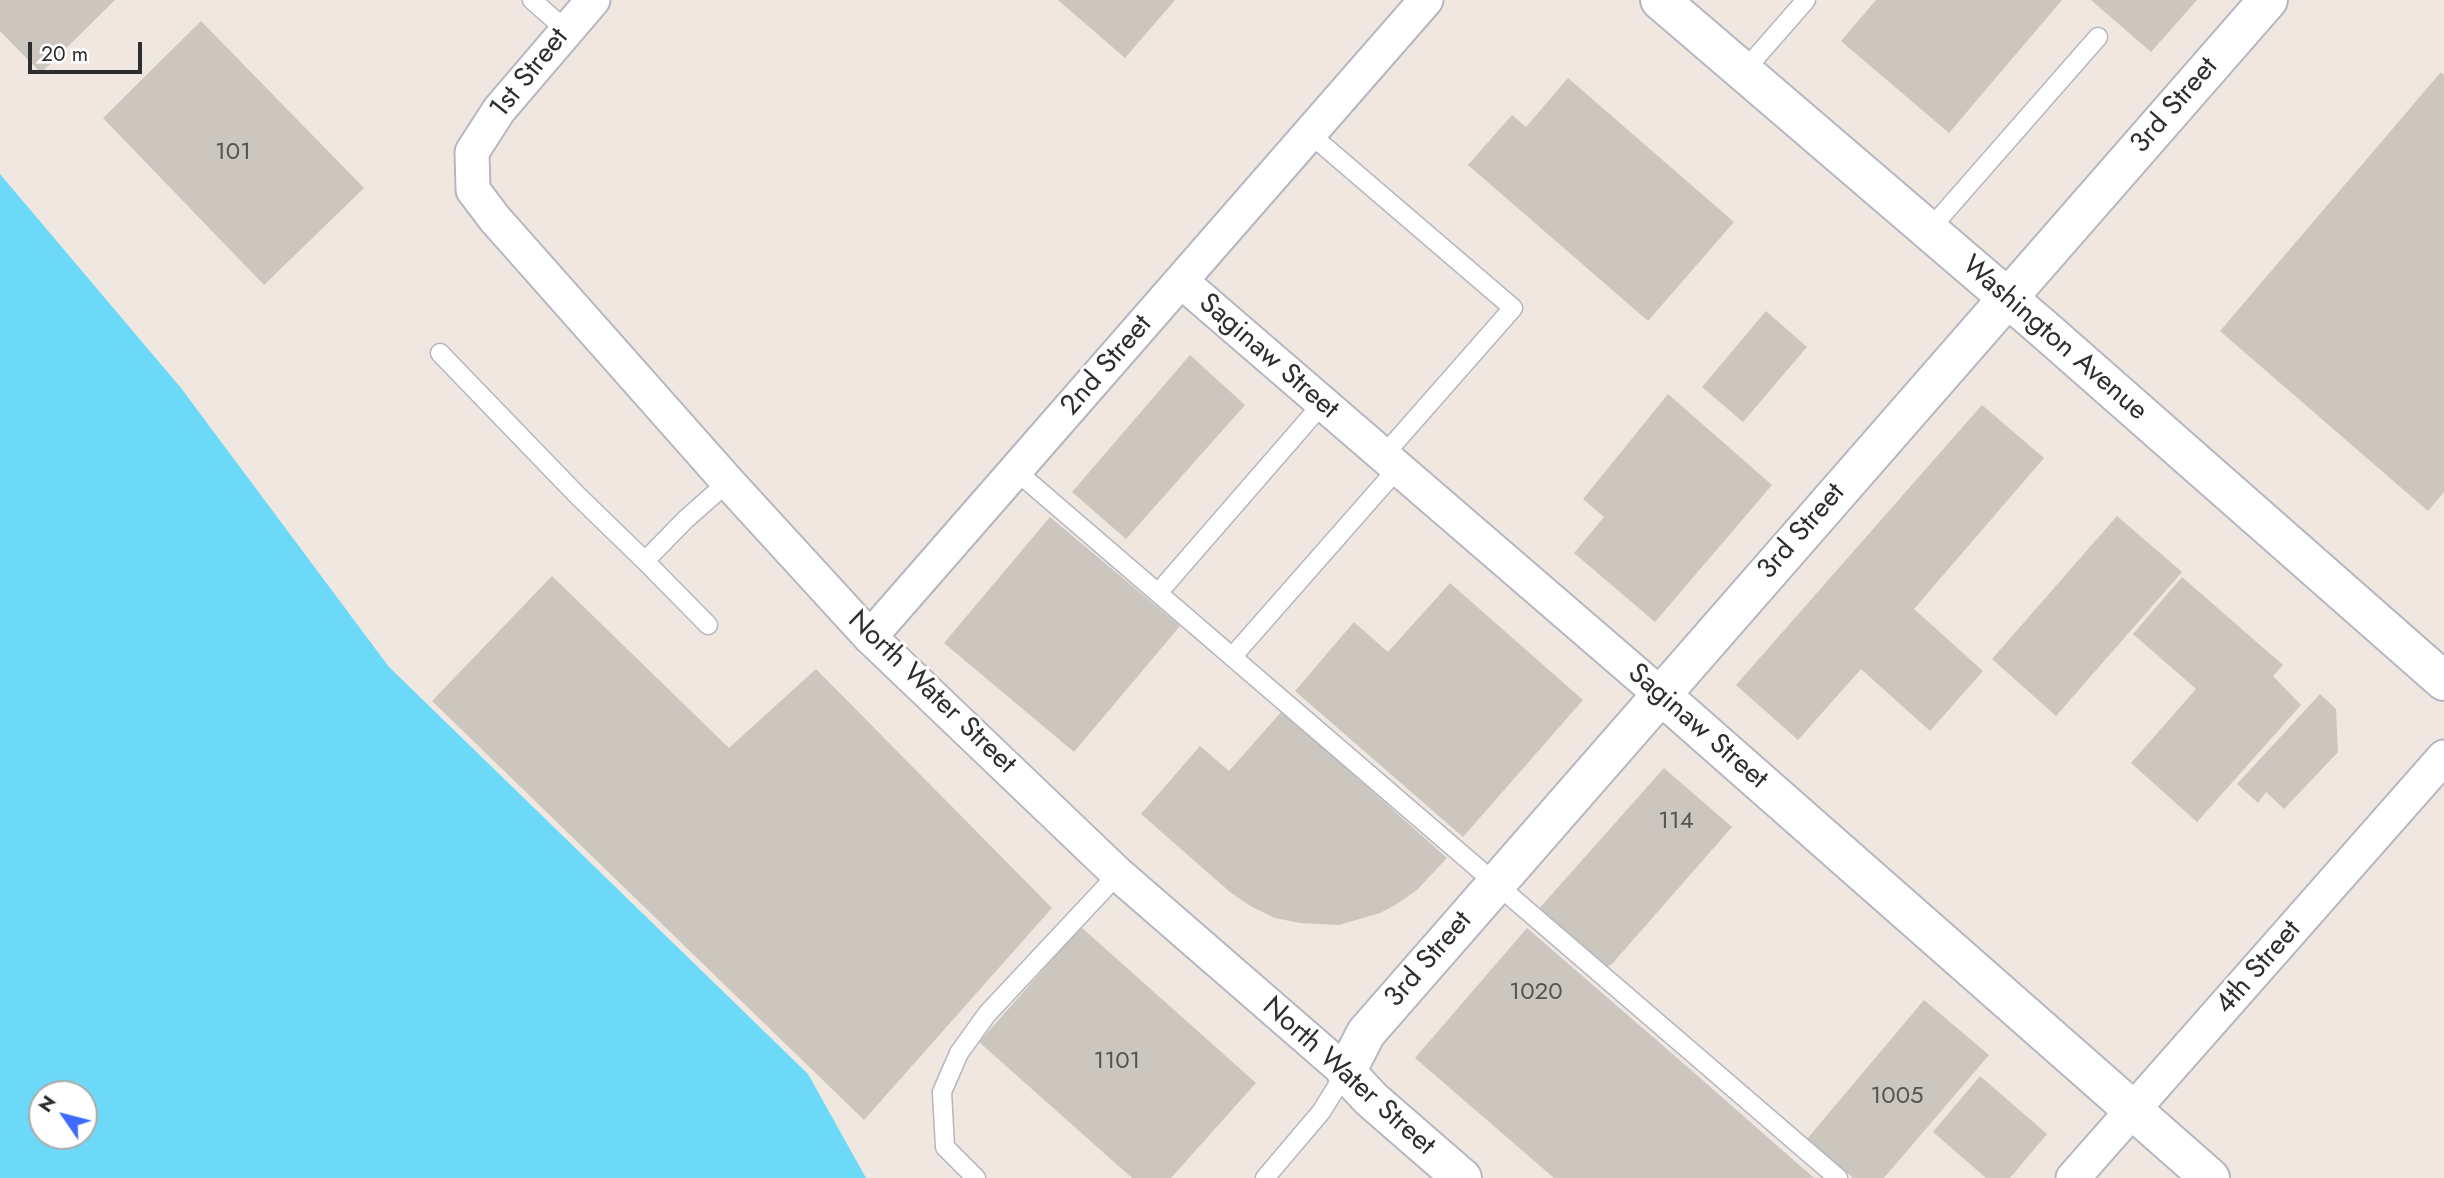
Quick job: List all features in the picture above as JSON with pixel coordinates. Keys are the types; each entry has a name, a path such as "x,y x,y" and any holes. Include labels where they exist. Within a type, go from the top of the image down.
{"street":[{"name":"1st Street","path":"472,152 499,110 593,0"},
{"name":"2nd Street","path":"870,637 1426,0"},
{"name":"3rd Street","path":"1346,1072 1366,1033 2268,0"},
{"name":"Washington Avenue","path":"1667,2 2444,681"},
{"name":"North Water Street","path":"472,152 473,190 495,219 728,482 870,637 1118,874 1346,1072 1371,1099 1462,1178"},
{"name":"Saginaw Street","path":"1181,281 1660,694 2210,1178"},
{"name":"4th Street","path":"2073,1178 2444,757"}],"lane":[{"path":"532,0 566,30"},
{"path":"1744,71 1806,0"},
{"path":"1929,230 2098,37"},
{"path":"1233,657 1513,308 1310,134"},
{"path":"440,353 708,625"},
{"path":"1158,593 1322,403"},
{"path":"1015,470 1838,1178"},
{"path":"645,561 686,519 728,482"},
{"path":"976,1178 945,1147 942,1092 959,1053 988,1014 1118,874"},
{"path":"1265,1178 1321,1112 1346,1072"}],"water":[{"path":"0,174 181,388 389,667 808,1074 866,1178 0,1178"}],"building":[{"path":"0,0 115,0 41,73 0,31"},
{"path":"1058,0 1175,0 1125,58"},
{"path":"1876,0 2062,0 1949,133 1841,41"},
{"path":"2091,0 2197,0 2151,52"},
{"path":"201,21 364,188 264,285 103,118"},
{"path":"2441,72 2444,75 2444,492 2428,511 2220,331"},
{"path":"1568,78 1734,222 1648,321 1468,165 1512,115 1526,127"},
{"path":"1766,311 1807,347 1743,422 1702,387"},
{"path":"1190,355 1245,405 1126,539 1072,492"},
{"path":"1668,394 1772,485 1655,622 1574,553 1604,517 1583,499"},
{"path":"1982,405 2044,458 1914,609 1983,671 1930,731 1861,669 1798,740 1736,685"},
{"path":"2117,516 2182,572 2056,716 1992,659"},
{"path":"1050,517 1180,626 1074,752 944,643"},
{"path":"552,576 729,748 816,669 1052,908 864,1120 432,701"},
{"path":"2182,577 2283,665 2273,676 2301,705 2197,822 2131,763 2196,689 2133,634"},
{"path":"1450,583 1583,700 1463,837 1295,691 1354,622 1388,652"},
{"path":"2320,694 2336,709 2338,752 2284,809 2266,792 2258,803 2237,784"},
{"path":"1282,711 1447,858 1417,890 1397,904 1380,913 1339,925 1300,923 1275,918 1230,892 1141,814 1200,746 1229,771"},
{"path":"1664,768 1732,827 1612,964 1602,970 1536,912"},
{"path":"1081,927 1256,1083 1171,1178 1132,1178 979,1042"},
{"path":"1527,928 1814,1178 1554,1178 1415,1058"},
{"path":"1924,1000 1989,1055 1884,1178 1853,1178 1807,1139"},
{"path":"1980,1076 2047,1134 2010,1178 1986,1178 1933,1132"}]}
